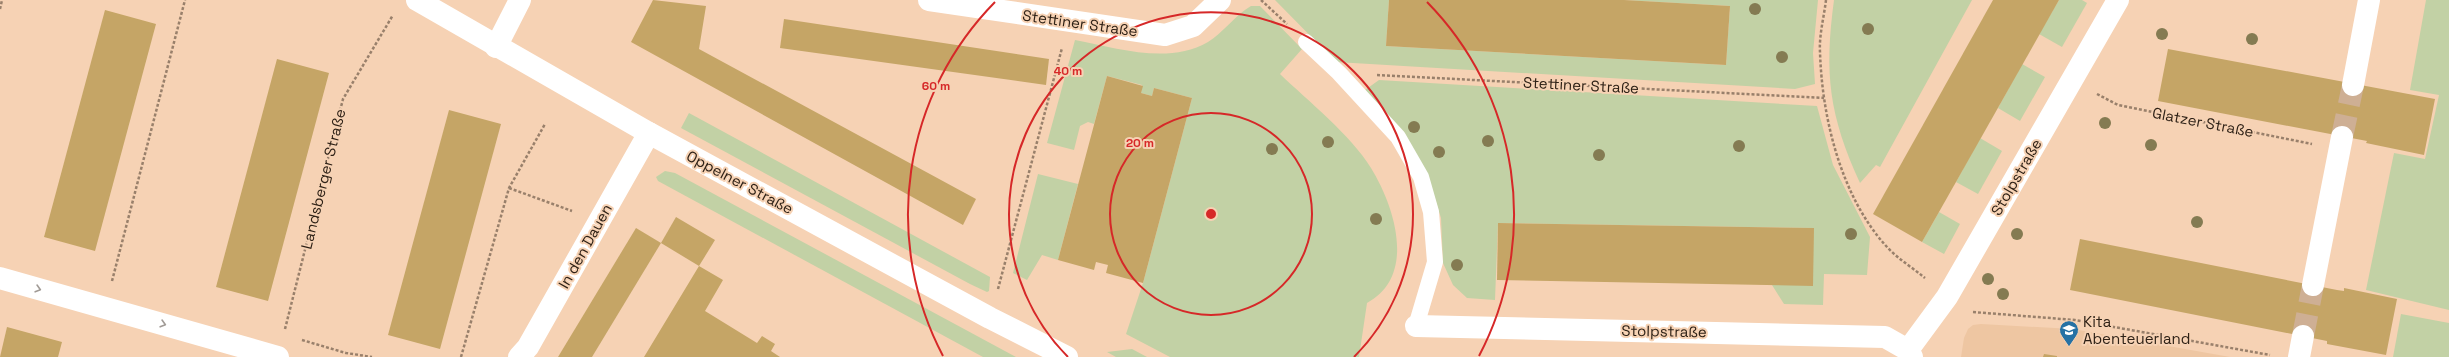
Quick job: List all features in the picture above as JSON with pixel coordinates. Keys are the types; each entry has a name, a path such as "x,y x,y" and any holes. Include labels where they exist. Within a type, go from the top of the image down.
{"street":[{"name":"Oppelner Straße","path":"417,0 496,47 649,133 990,318 1067,357"},
{"path":"496,47 520,0"},
{"name":"Stettiner Straße","path":"929,0 1069,22 1165,35 1193,26 1220,0"},
{"name":"Stolpstraße","path":"1416,326 1885,337 1910,354 1947,297 2118,0"},
{"path":"2353,85 2369,0"},
{"name":"In den Dauen","path":"519,357 528,347 649,133"},
{"path":"2313,285 2341,143"},
{"path":"0,278 278,357"},
{"path":"2299,357 2303,336"}],"lane":[{"path":"1306,42 1339,73 1398,137 1421,177 1431,212 1435,262 1416,326"}],"path":[{"path":"0,9 2,0"},
{"path":"105,308 185,0"},
{"path":"1261,0 1306,42"},
{"path":"1826,0 1820,50 1824,98 1841,167 1862,214 1888,247 1947,297 1971,312 2075,320 2275,356"},
{"name":"Landsberger Straße","path":"284,335 343,99 393,14"},
{"path":"990,318 1069,22"},
{"name":"Stettiner Straße","path":"1339,73 1824,98"},
{"name":"Glatzer Straße","path":"2072,79 2118,105 2341,143"},
{"path":"461,357 509,188 546,124"},
{"path":"509,188 599,221"},
{"path":"298,339 346,352 372,357"}],"shaded area":[{"name":"Kita Abenteuerland","path":"1981,324 2073,329 2230,357 1961,357 1964,338 1968,329 1973,325"}],"green space":[{"path":"1275,0 1389,0 1386,46 1726,65 1730,6 1624,0 1818,0 1813,53 1815,84 1795,89 1336,62"},
{"path":"1834,0 1972,0 1880,167 1876,165 1860,183 1841,136 1832,94 1829,50"},
{"path":"2059,0 2082,0 2087,3 2062,47 2039,34"},
{"path":"2426,0 2449,0 2449,310 2366,290 2394,153 2425,159 2439,95 2410,90"},
{"path":"1251,6 1260,6 1302,49 1280,74 1352,143 1371,168 1388,202 1397,240 1397,259 1392,276 1383,291 1367,303 1359,357 1170,357 1126,334 1143,283 1192,98 1154,88 1152,96 1141,93 1142,85 1107,76 1094,124 1088,122 1080,126 1074,150 1047,143 1075,40 1142,53 1176,53 1193,49 1208,42"},
{"path":"2022,64 2045,77 2020,121 1998,108"},
{"path":"1379,80 1817,106 1833,165 1870,237 1867,275 1824,274 1823,305 1784,304 1772,285 1814,228 1498,223 1495,300 1467,298 1453,285 1443,263 1441,218 1427,173 1365,90"},
{"path":"689,113 990,277 989,291 987,292 970,284 681,128"},
{"path":"1980,138 2002,151 1978,194 1956,182"},
{"path":"665,171 675,173 1016,357 983,357 658,181 656,177"},
{"path":"1038,174 1078,184 1058,260 1042,255 1027,280 1013,273"},
{"path":"1939,212 1960,224 1944,254 1922,242"},
{"path":"2401,314 2449,323 2449,357 2393,357"},
{"path":"1132,349 1147,357 1116,357 1107,352"}],"building":[{"path":"653,0 706,6 699,49 976,199 963,225 631,42"},
{"path":"1389,0 1624,0 1730,6 1726,65 1386,46"},
{"path":"1993,0 2059,0 1922,242 1873,214"},
{"path":"105,10 156,24 95,251 44,237"},
{"path":"784,19 1049,59 1046,85 780,48"},
{"path":"2168,49 2435,99 2424,155 2366,143 2367,141 2158,101"},
{"path":"277,59 329,73 268,301 216,287"},
{"path":"1107,76 1143,86 1141,93 1152,96 1154,88 1192,98 1143,283 1106,273 1108,265 1096,262 1094,270 1058,260"},
{"path":"449,110 501,124 440,349 388,335"},
{"path":"676,217 715,240 699,266 661,243"},
{"path":"1498,223 1814,228 1813,286 1497,280"},
{"path":"636,228 661,243 592,357 558,357"},
{"path":"2080,239 2337,290 2344,291 2344,288 2397,299 2386,355 2327,344 2327,341 2070,290"},
{"path":"699,266 723,280 705,311 757,343 762,336 775,344 771,351 780,357 644,357"},
{"path":"7,327 62,342 58,357 0,357"},
{"path":"2044,354 2057,356 2057,357 2043,357"}],"tunnel":[{"path":"2342,137 2353,85"},
{"path":"2303,336 2313,285"}],"place":[{"name":"Kita Abenteuerland","path":"2069,347"}]}
